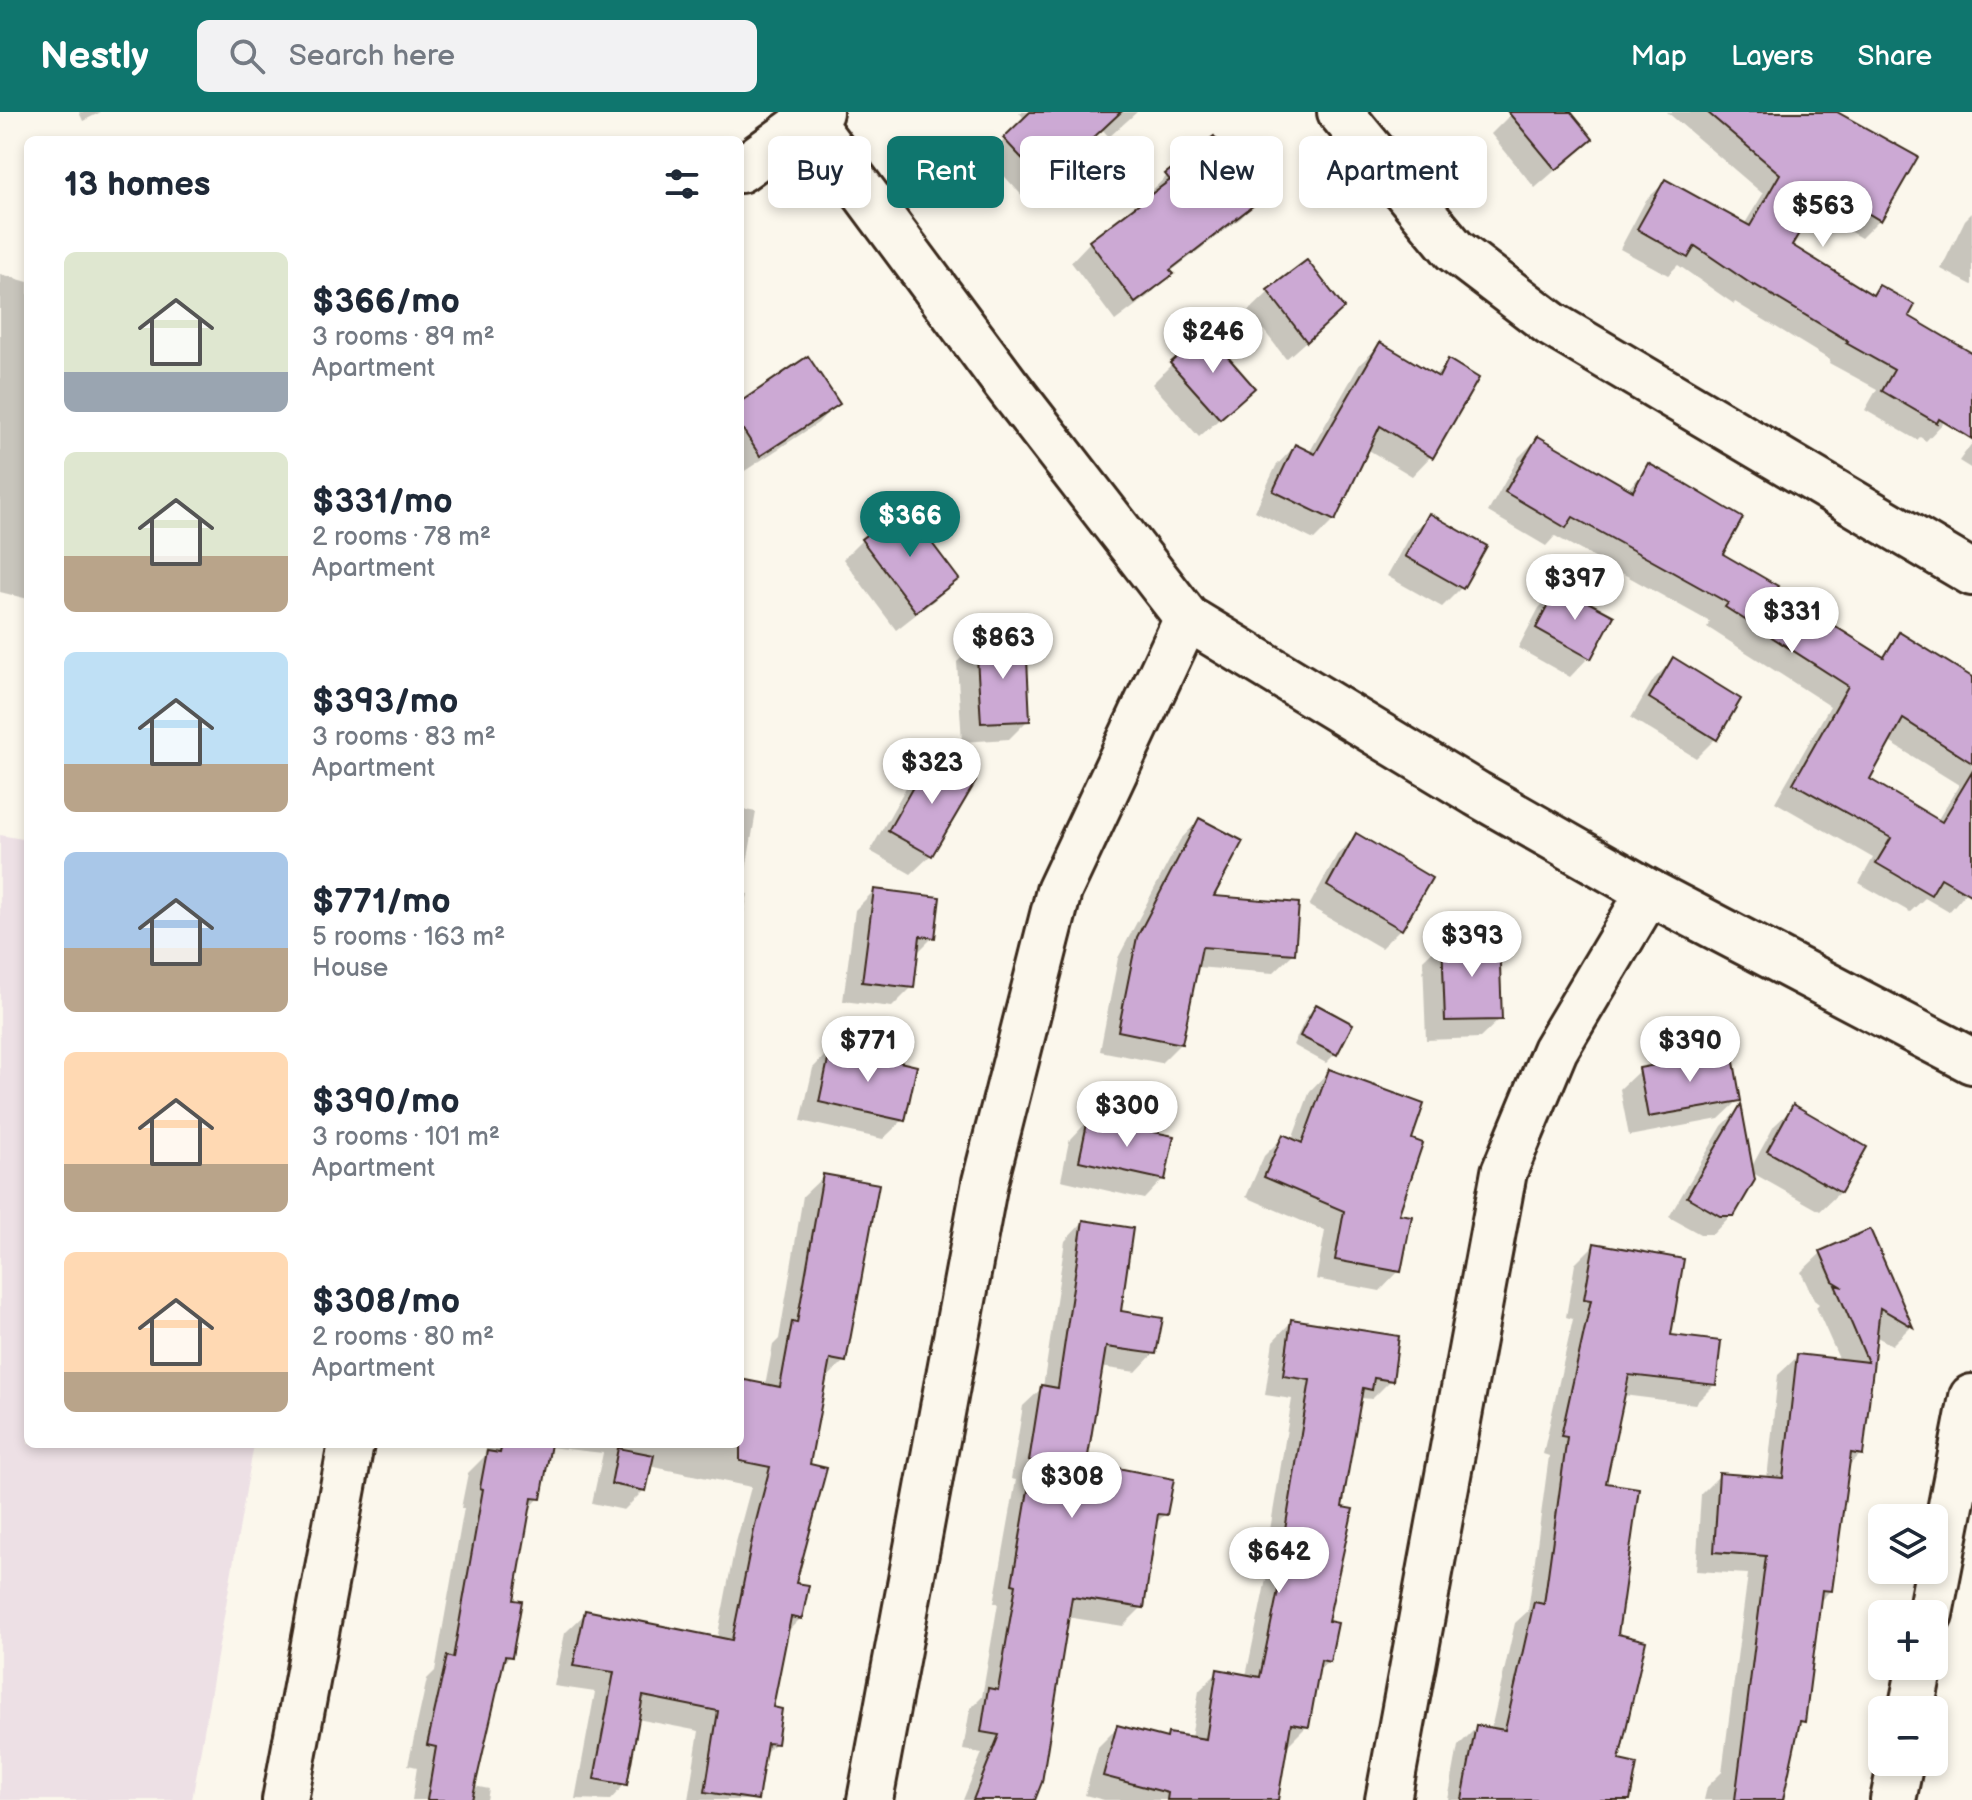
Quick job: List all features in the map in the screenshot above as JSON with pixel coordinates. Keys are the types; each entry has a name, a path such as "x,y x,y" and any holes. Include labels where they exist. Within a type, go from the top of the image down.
{"street":[{"path":"1340,112 1454,250 1551,324 1972,573"},
{"path":"744,167 812,114 1006,384 1187,618 1477,794 1649,892 1972,1061"},
{"path":"870,1800 985,1182 1059,891 1187,618"},
{"path":"1388,1800 1504,1172 1555,1050 1649,892"},
{"path":"1933,1600 1972,1397"},
{"path":"285,1800 350,1448"},
{"path":"1893,1800 1898,1776"}],"shaded area":[{"path":"0,835 24,839 24,1448 253,1448 192,1800 0,1800"}],"building":[{"path":"1030,112 1121,112 1095,136 1020,136 1020,156 1004,137"},
{"path":"1508,112 1571,112 1593,139 1556,170"},
{"path":"1707,112 1837,112 1918,157 1881,221 1826,188 1792,245 1873,295 1879,285 1915,305 1909,316 1972,353 1972,439 1882,391 1894,370 1846,343 1848,341 1754,286 1695,246 1688,258 1637,229 1665,179 1750,226 1780,174"},
{"path":"1170,180 1170,208 1250,208 1170,270 1174,274 1135,303 1089,241 1133,208 1154,208 1154,192"},
{"path":"1307,260 1344,308 1307,342 1267,290"},
{"path":"1206,332 1255,388 1220,419 1170,363"},
{"path":"1380,342 1439,377 1448,359 1479,378 1433,458 1380,426 1335,521 1273,491 1295,444 1315,454"},
{"path":"808,356 840,404 760,456 744,431 744,399"},
{"path":"1538,436 1633,491 1648,463 1681,481 1743,518 1723,554 1778,586 1776,589 1884,657 1899,632 1972,677 1972,763 1903,719 1870,779 1942,822 1972,772 1972,896 1941,878 1931,895 1876,863 1891,838 1793,783 1848,686 1725,607 1728,603 1573,517 1566,528 1505,492"},
{"path":"904,506 959,579 916,612 861,539"},
{"path":"1429,513 1487,546 1463,589 1405,556"},
{"path":"1558,586 1614,616 1591,659 1536,628"},
{"path":"1026,638 1030,721 981,723 976,641"},
{"path":"1673,657 1741,699 1717,740 1649,698"},
{"path":"931,755 976,781 932,856 888,831"},
{"path":"1199,818 1243,841 1214,896 1299,903 1295,954 1202,947 1182,1044 1118,1031 1137,937"},
{"path":"1356,833 1432,878 1402,930 1327,886"},
{"path":"874,889 940,897 935,938 920,936 914,988 862,982"},
{"path":"1499,937 1502,1020 1445,1021 1442,939"},
{"path":"1316,1004 1353,1024 1337,1055 1300,1036"},
{"path":"831,1046 917,1066 905,1121 819,1102"},
{"path":"1732,1051 1741,1101 1648,1117 1639,1068"},
{"path":"1329,1069 1424,1104 1412,1139 1423,1143 1399,1214 1412,1216 1401,1272 1335,1260 1344,1211 1264,1177 1283,1134 1302,1143"},
{"path":"1741,1104 1755,1180 1734,1216 1720,1216 1687,1197"},
{"path":"1793,1104 1867,1147 1841,1193 1767,1151"},
{"path":"1088,1119 1174,1136 1165,1180 1079,1161"},
{"path":"823,1174 879,1184 846,1362 830,1359 810,1464 827,1468 796,1583 809,1585 802,1619 791,1617 773,1707 782,1709 777,1744 767,1743 758,1800 705,1792 718,1711 643,1696 627,1785 594,1779 614,1672 573,1666 585,1610 732,1640 770,1467 740,1461 740,1448 744,1448 744,1380 780,1387 792,1322 797,1323"},
{"path":"1083,1220 1133,1228 1121,1311 1163,1318 1156,1354 1106,1347 1087,1462 1174,1479 1167,1515 1158,1514 1144,1608 1072,1597 1042,1782 1035,1800 973,1800 999,1735 981,1732 988,1688 998,1690 1016,1585 1012,1584 1033,1461 1029,1461 1041,1385 1058,1388"},
{"path":"1870,1229 1913,1327 1880,1308 1863,1455 1851,1453 1832,1591 1822,1590 1805,1722 1800,1721 1783,1800 1735,1800 1766,1556 1714,1552 1719,1473 1783,1478 1797,1354 1868,1362 1835,1285 1843,1287 1833,1281 1820,1251"},
{"path":"1594,1243 1684,1259 1671,1335 1721,1341 1716,1385 1629,1375 1606,1483 1639,1488 1618,1634 1646,1641 1619,1760 1637,1764 1630,1800 1462,1800 1476,1725 1505,1730 1534,1602 1544,1604 1567,1437 1561,1436 1591,1300 1584,1299"},
{"path":"1291,1319 1399,1336 1393,1381 1374,1378 1372,1390 1363,1388 1342,1507 1353,1509 1328,1621 1338,1623 1330,1662 1321,1660 1309,1727 1291,1724 1278,1800 1167,1800 1168,1793 1103,1776 1117,1725 1167,1738 1168,1733 1206,1739 1217,1669 1260,1677 1289,1537 1284,1536 1310,1380 1283,1376"},
{"path":"501,1448 550,1448 541,1499 532,1498 514,1600 522,1601 512,1657 505,1656 472,1800 427,1800 436,1747 427,1745 447,1656 453,1658 487,1451 500,1453"},
{"path":"618,1448 654,1455 646,1491 611,1484"}]}
